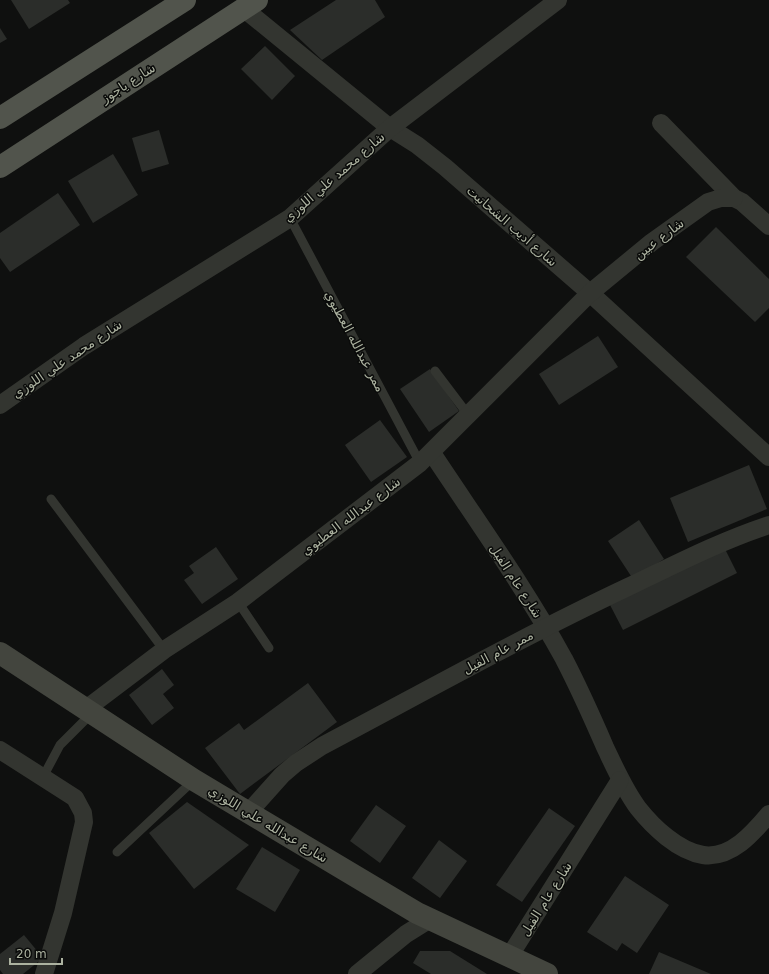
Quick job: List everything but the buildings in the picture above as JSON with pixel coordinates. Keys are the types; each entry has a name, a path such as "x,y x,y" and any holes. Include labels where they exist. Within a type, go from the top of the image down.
{"main road":[{"path":"0,118 185,0"},
{"name":"شارع ياجوز","path":"0,167 250,4"}],"street":[{"name":"شارع محمد علي اللوزي","path":"0,405 84,346 290,218 390,128 558,0"},
{"name":"شارع أديب الشحاتيت","path":"250,4 390,128 417,145 445,167 590,293 769,457"},
{"path":"661,124 734,198 742,202 769,226"},
{"name":"شارع عبين","path":"590,293 652,242 708,202 721,198 734,198"},
{"name":"شارع عبدالله العطيوي","path":"89,711 164,650 238,602 426,458 590,293"},
{"name":"شارع عام الفيل","path":"426,458 546,626 574,680 620,780 638,808 656,828 685,849 703,855 719,855 736,846 754,832 769,814"},
{"name":"ممر عام الفيل","path":"248,813 282,775 296,763 322,746 546,626 702,552 745,533 769,525"},
{"name":"شارع عبدالله علي اللوزي","path":"0,653 194,780 248,813 430,919 547,974"},
{"path":"0,750 76,798 83,813 84,822 63,913 44,974"},
{"name":"شارع عام الفيل","path":"509,957 620,780"},
{"path":"357,974 406,934 430,919"}],"lane":[{"name":"ممر عبدالله العطيوي","path":"290,218 426,458"},
{"path":"435,371 468,416"},
{"path":"51,499 164,650"},
{"path":"238,602 269,648"},
{"path":"43,777 60,745 89,711"},
{"path":"117,852 194,780"}]}
